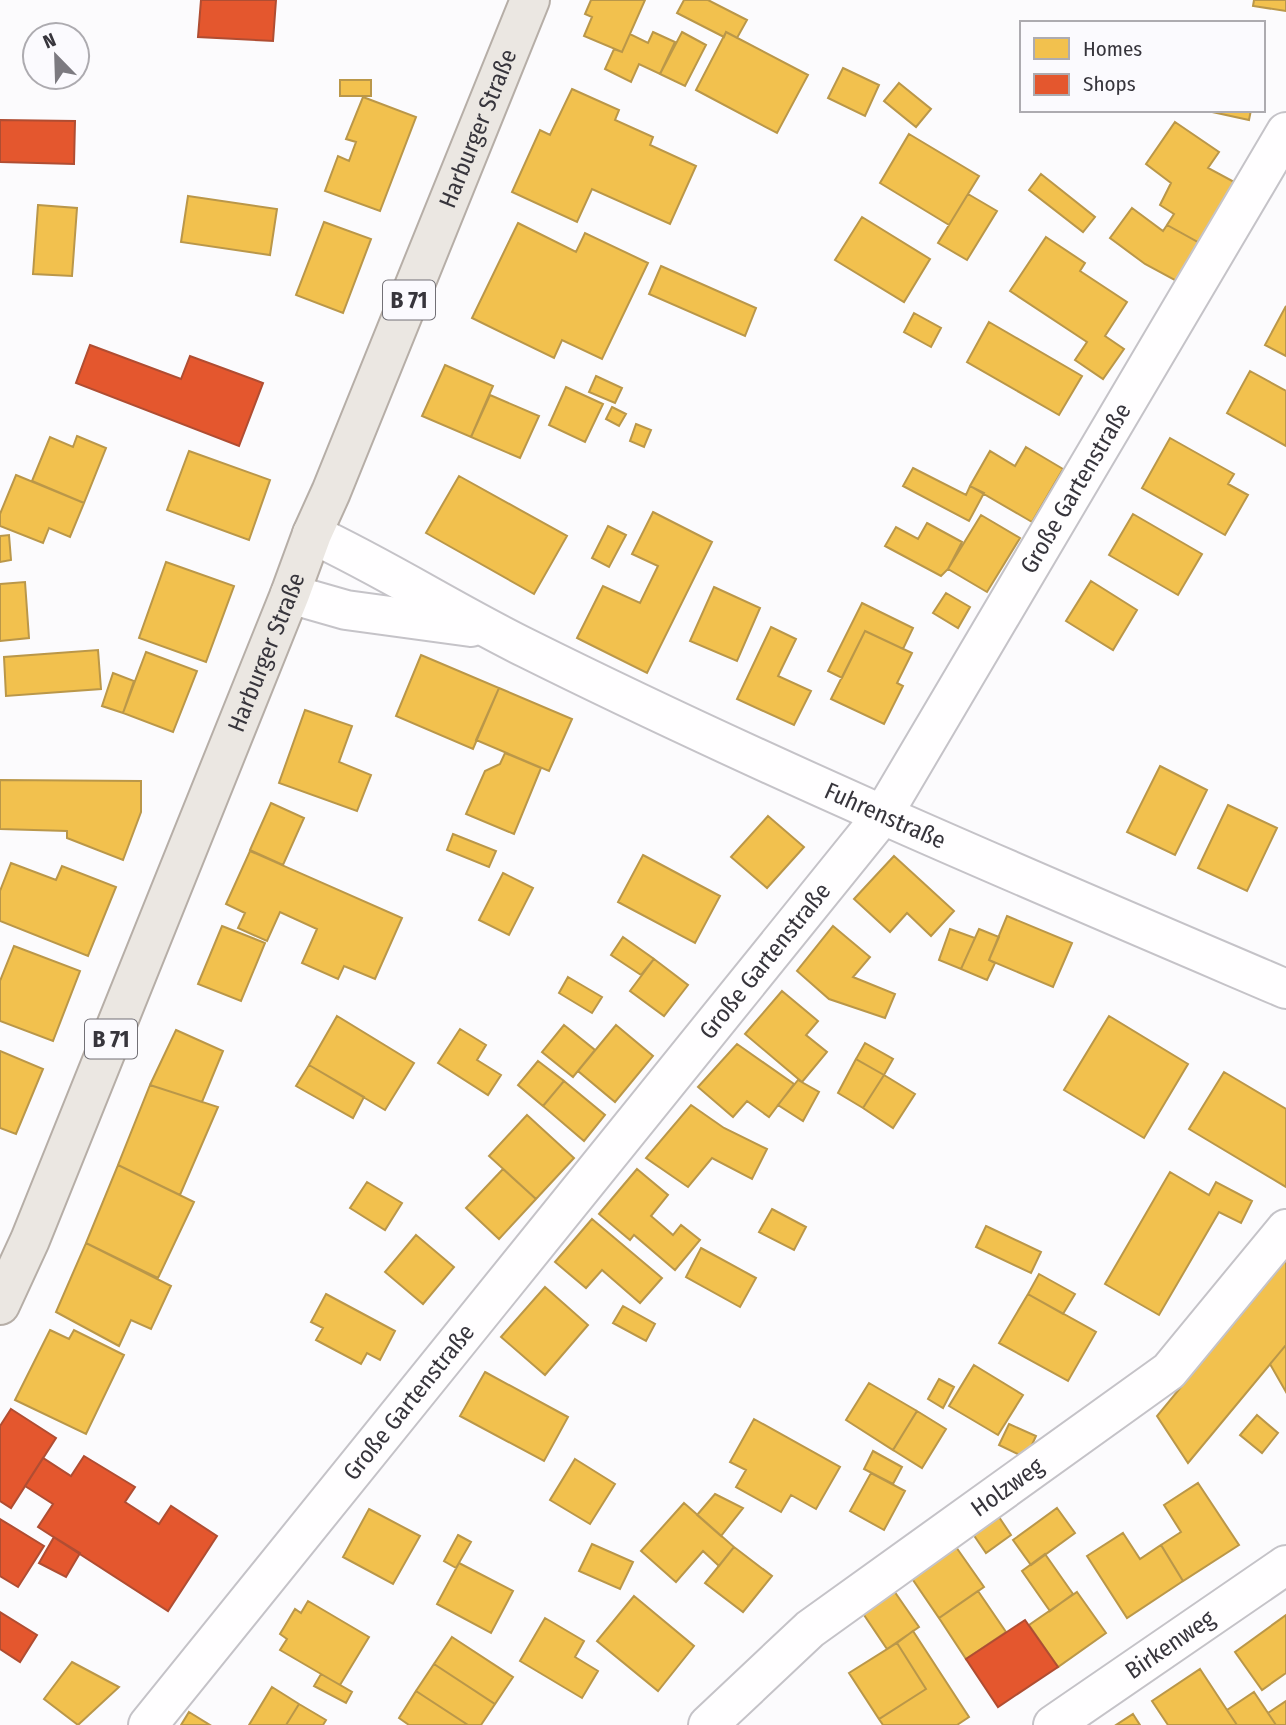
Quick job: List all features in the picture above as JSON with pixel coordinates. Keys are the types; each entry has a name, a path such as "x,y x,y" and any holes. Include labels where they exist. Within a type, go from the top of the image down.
{"main road":[{"name":"Harburger Straße","path":"0,1305 30,1240 312,534 530,0"}],"street":[{"name":"Große Gartenstraße","path":"148,1725 882,816 1286,132"},
{"name":"Fuhrenstraße","path":"312,534 368,561 490,630 882,816 1286,989"},
{"name":"Fuhrenstraße","path":"290,594 346,610 490,630"},
{"name":"Holzweg","path":"708,1725 810,1629 1169,1371 1286,1228"},
{"name":"Birkenweg","path":"1053,1725 1286,1565"}],"building: Homes":[{"path":"591,0 645,0 622,52 584,36 592,17 585,14"},
{"path":"684,0 708,0 747,20 737,38 726,32 724,37 677,13"},
{"path":"1254,0 1286,0 1286,11 1253,6"},
{"path":"653,32 675,42 660,74 639,64 631,82 605,69 614,49 622,52 630,34 648,43"},
{"path":"682,32 706,45 685,86 660,74"},
{"path":"726,32 808,75 777,133 696,90"},
{"path":"843,68 879,85 865,116 828,98"},
{"path":"340,80 371,80 371,96 340,96"},
{"path":"899,83 931,109 916,127 884,101"},
{"path":"572,89 619,110 615,120 653,137 650,145 696,166 670,224 592,189 577,222 512,192 540,130 550,135"},
{"path":"363,97 416,117 380,211 325,191 338,156 349,161 356,142 346,139"},
{"path":"1212,112 1251,112 1249,120"},
{"path":"1175,122 1219,152 1208,168 1236,183 1203,245 1167,225 1174,214 1160,205 1171,183 1146,164"},
{"path":"909,134 979,176 949,225 880,183"},
{"path":"1041,174 1095,217 1083,232 1029,190"},
{"path":"968,194 997,211 967,260 938,243"},
{"path":"188,196 277,209 270,255 181,242"},
{"path":"38,205 77,208 72,276 33,274"},
{"path":"1132,208 1163,231 1167,225 1203,245 1182,284 1145,264 1110,238"},
{"path":"862,217 930,259 904,302 835,260"},
{"path":"324,222 371,239 343,313 296,295"},
{"path":"518,223 576,252 585,233 648,263 602,359 562,340 554,358 472,318"},
{"path":"1046,237 1085,263 1080,271 1127,302 1105,336 1124,349 1103,379 1075,360 1087,342 1010,291"},
{"path":"661,266 756,308 745,336 649,294"},
{"path":"1286,306 1286,356 1265,345"},
{"path":"914,313 941,328 931,347 904,332"},
{"path":"989,322 1082,376 1059,415 967,362"},
{"path":"445,365 493,386 471,437 422,416"},
{"path":"1250,371 1286,391 1286,446 1227,413"},
{"path":"596,376 622,388 615,403 589,392"},
{"path":"566,387 603,404 585,442 549,425"},
{"path":"490,395 539,416 520,458 471,437"},
{"path":"612,407 626,414 619,426 606,419"},
{"path":"636,424 651,430 644,447 630,441"},
{"path":"77,436 106,448 84,503 32,481 50,437 73,447"},
{"path":"1170,438 1234,474 1228,484 1248,495 1225,535 1142,488"},
{"path":"1026,447 1063,469 1032,522 970,486 990,451 1015,466"},
{"path":"189,451 270,480 249,540 167,510"},
{"path":"913,468 966,495 970,486 984,493 969,521 903,486"},
{"path":"16,475 84,503 70,537 49,528 43,543 0,526 0,514"},
{"path":"459,476 567,536 534,594 426,533"},
{"path":"653,512 712,542 647,673 577,638 603,586 640,603 658,566 632,554"},
{"path":"1133,514 1202,554 1178,595 1109,555"},
{"path":"981,515 1020,538 987,592 948,569"},
{"path":"927,523 962,542 948,569 941,576 885,546 896,527 918,539"},
{"path":"608,526 626,535 609,567 592,558"},
{"path":"9,535 11,560 0,562 0,536"},
{"path":"166,562 234,586 206,662 139,638"},
{"path":"1091,581 1137,610 1113,650 1066,621"},
{"path":"25,582 29,638 0,641 0,584"},
{"path":"714,587 760,608 737,661 690,641"},
{"path":"946,593 970,607 958,628 933,613"},
{"path":"862,603 913,628 903,649 865,631 842,678 828,671"},
{"path":"771,627 796,639 778,676 811,691 794,725 737,699"},
{"path":"865,631 912,653 897,683 903,686 884,724 831,699"},
{"path":"98,650 101,689 6,696 4,657"},
{"path":"146,652 197,671 173,732 123,713"},
{"path":"421,655 499,688 473,749 396,716"},
{"path":"113,673 134,681 123,713 102,706"},
{"path":"499,688 572,719 549,771 476,740"},
{"path":"305,710 352,726 339,762 371,775 357,811 279,783"},
{"path":"505,753 541,768 514,834 466,814 485,771 500,764"},
{"path":"1160,766 1207,790 1175,855 1127,832"},
{"path":"0,780 141,781 141,812 123,860 67,838 67,831 0,829"},
{"path":"271,803 304,818 283,865 250,850"},
{"path":"1228,805 1277,828 1247,891 1198,868"},
{"path":"768,816 804,847 767,888 731,857"},
{"path":"453,834 496,851 489,867 447,850"},
{"path":"250,851 402,918 375,979 344,966 338,979 302,963 317,929 280,912 267,941 238,928 245,913 226,904"},
{"path":"643,855 720,896 695,943 618,902"},
{"path":"894,856 954,911 931,936 907,913 890,932 854,899"},
{"path":"11,863 56,880 62,866 116,887 88,956 0,921 0,891"},
{"path":"503,873 533,888 509,935 479,920"},
{"path":"1007,916 1072,943 1053,987 989,960"},
{"path":"222,926 265,943 241,1001 198,984"},
{"path":"833,926 870,957 853,977 895,994 885,1018 829,999 797,971"},
{"path":"950,929 975,938 961,969 939,960"},
{"path":"979,929 999,937 989,960 995,963 987,980 961,969"},
{"path":"623,937 654,959 641,975 611,955"},
{"path":"14,946 80,971 53,1041 0,1021 0,981"},
{"path":"654,959 688,985 664,1016 630,991"},
{"path":"568,977 602,997 592,1013 559,993"},
{"path":"782,991 818,1021 806,1035 827,1052 802,1082 745,1034"},
{"path":"337,1016 414,1063 385,1110 309,1065"},
{"path":"1109,1016 1188,1064 1144,1138 1064,1090"},
{"path":"564,1025 595,1050 573,1077 542,1052"},
{"path":"616,1025 653,1056 615,1102 578,1071"},
{"path":"460,1029 486,1045 477,1060 501,1075 488,1095 438,1063"},
{"path":"176,1030 223,1051 202,1102 150,1085"},
{"path":"865,1043 893,1059 884,1075 856,1059"},
{"path":"737,1044 794,1084 769,1117 747,1101 733,1117 698,1087"},
{"path":"0,1051 43,1069 16,1134 0,1128"},
{"path":"856,1059 884,1075 863,1108 838,1093"},
{"path":"538,1061 564,1081 543,1106 518,1085"},
{"path":"309,1065 364,1097 353,1118 296,1086"},
{"path":"1224,1072 1286,1109 1286,1187 1189,1129"},
{"path":"884,1075 915,1094 893,1128 863,1108"},
{"path":"798,1080 819,1092 803,1121 778,1105"},
{"path":"564,1081 605,1115 584,1141 543,1106"},
{"path":"150,1085 218,1107 180,1195 118,1165"},
{"path":"691,1105 724,1128 767,1149 752,1179 712,1158 688,1187 646,1158"},
{"path":"527,1115 574,1158 536,1199 489,1156"},
{"path":"118,1165 194,1202 158,1278 86,1243"},
{"path":"503,1169 536,1199 499,1239 466,1208"},
{"path":"637,1169 668,1195 651,1216 673,1235 681,1225 700,1240 675,1270 634,1235 630,1240 599,1214"},
{"path":"1170,1172 1209,1195 1216,1182 1252,1201 1241,1223 1219,1212 1159,1315 1105,1284"},
{"path":"367,1182 402,1203 385,1230 350,1208"},
{"path":"772,1209 806,1227 794,1250 759,1232"},
{"path":"592,1219 662,1278 640,1303 602,1270 586,1288 555,1262"},
{"path":"986,1226 1041,1252 1031,1273 976,1247"},
{"path":"416,1235 454,1267 423,1304 385,1272"},
{"path":"86,1243 171,1286 151,1329 131,1320 119,1346 56,1312"},
{"path":"701,1248 756,1278 740,1307 686,1277"},
{"path":"1286,1260 1286,1345 1188,1463 1157,1416"},
{"path":"1039,1274 1075,1294 1063,1314 1028,1294"},
{"path":"545,1287 588,1325 545,1375 501,1337"},
{"path":"326,1294 395,1331 380,1360 367,1353 361,1364 316,1340 323,1328 311,1322"},
{"path":"1028,1294 1096,1332 1068,1381 999,1343"},
{"path":"623,1306 655,1324 646,1341 613,1323"},
{"path":"50,1330 69,1339 74,1330 124,1355 86,1434 15,1400"},
{"path":"1286,1345 1286,1392 1270,1364"},
{"path":"974,1365 1023,1395 998,1435 949,1406"},
{"path":"485,1372 568,1417 544,1461 460,1416"},
{"path":"939,1379 954,1387 943,1408 928,1399"},
{"path":"869,1383 917,1411 893,1450 846,1420"},
{"path":"917,1411 946,1429 922,1468 893,1450"},
{"path":"1257,1415 1278,1433 1262,1453 1240,1435"},
{"path":"754,1419 840,1467 816,1509 791,1495 781,1512 736,1487 746,1470 730,1462"},
{"path":"1009,1424 1036,1436 1026,1458 999,1445"},
{"path":"873,1451 902,1467 893,1484 864,1469"},
{"path":"575,1459 615,1484 590,1524 550,1500"},
{"path":"871,1473 905,1491 884,1530 850,1511"},
{"path":"1198,1483 1239,1545 1183,1581 1161,1545 1181,1532 1164,1505"},
{"path":"715,1494 743,1508 721,1536 697,1515"},
{"path":"684,1503 734,1547 719,1566 703,1551 676,1582 641,1551"},
{"path":"1057,1508 1075,1533 1031,1565 1013,1540"},
{"path":"369,1509 420,1536 393,1584 343,1557"},
{"path":"999,1517 1011,1535 986,1553 973,1534"},
{"path":"1123,1533 1140,1559 1161,1545 1183,1581 1127,1618 1087,1556"},
{"path":"458,1535 471,1542 456,1568 444,1561"},
{"path":"592,1544 633,1562 620,1589 579,1571"},
{"path":"734,1547 772,1576 743,1612 705,1583"},
{"path":"956,1547 984,1587 939,1618 911,1577"},
{"path":"1045,1554 1073,1594 1050,1611 1022,1571"},
{"path":"459,1563 513,1591 491,1633 437,1604"},
{"path":"892,1588 919,1627 887,1649 860,1609"},
{"path":"978,1591 1006,1632 966,1659 939,1618"},
{"path":"1077,1592 1106,1633 1058,1667 1029,1625"},
{"path":"634,1596 694,1646 658,1691 597,1641"},
{"path":"308,1601 369,1637 340,1685 280,1650 287,1639 280,1634 295,1609 301,1613"},
{"path":"1286,1615 1286,1673 1262,1690 1235,1652"},
{"path":"545,1618 584,1641 575,1657 598,1671 582,1698 520,1661"},
{"path":"913,1631 969,1717 957,1725 883,1725 879,1719 926,1689 897,1643"},
{"path":"452,1637 513,1677 495,1704 434,1664"},
{"path":"897,1643 926,1689 879,1719 849,1673"},
{"path":"72,1662 119,1687 78,1725 44,1699"},
{"path":"434,1664 495,1704 481,1725 468,1725 416,1691"},
{"path":"1200,1669 1237,1725 1168,1725 1152,1701"},
{"path":"321,1674 352,1692 346,1703 314,1686"},
{"path":"272,1687 299,1704 286,1725 249,1725"},
{"path":"416,1691 468,1725 409,1725 399,1718"},
{"path":"1254,1692 1276,1725 1237,1725 1227,1710"},
{"path":"1286,1701 1286,1725 1276,1725 1268,1713"},
{"path":"299,1704 326,1720 323,1725 286,1725"},
{"path":"189,1712 210,1725 181,1725"},
{"path":"1133,1714 1140,1725 1116,1725"}],"building: Shops":[{"path":"201,0 276,0 273,41 198,37"},
{"path":"0,120 75,121 74,164 0,162"},
{"path":"90,345 181,379 190,356 263,383 239,446 76,383"},
{"path":"11,1409 56,1438 11,1508 0,1501 0,1426"},
{"path":"84,1456 135,1487 125,1502 159,1524 171,1506 217,1536 168,1611 38,1527 53,1504 25,1486 43,1458 71,1476"},
{"path":"0,1519 44,1546 18,1587 0,1576"},
{"path":"54,1537 80,1553 66,1577 39,1563"},
{"path":"0,1612 37,1635 20,1662 0,1649"},
{"path":"1025,1620 1058,1667 998,1707 966,1659"}]}
